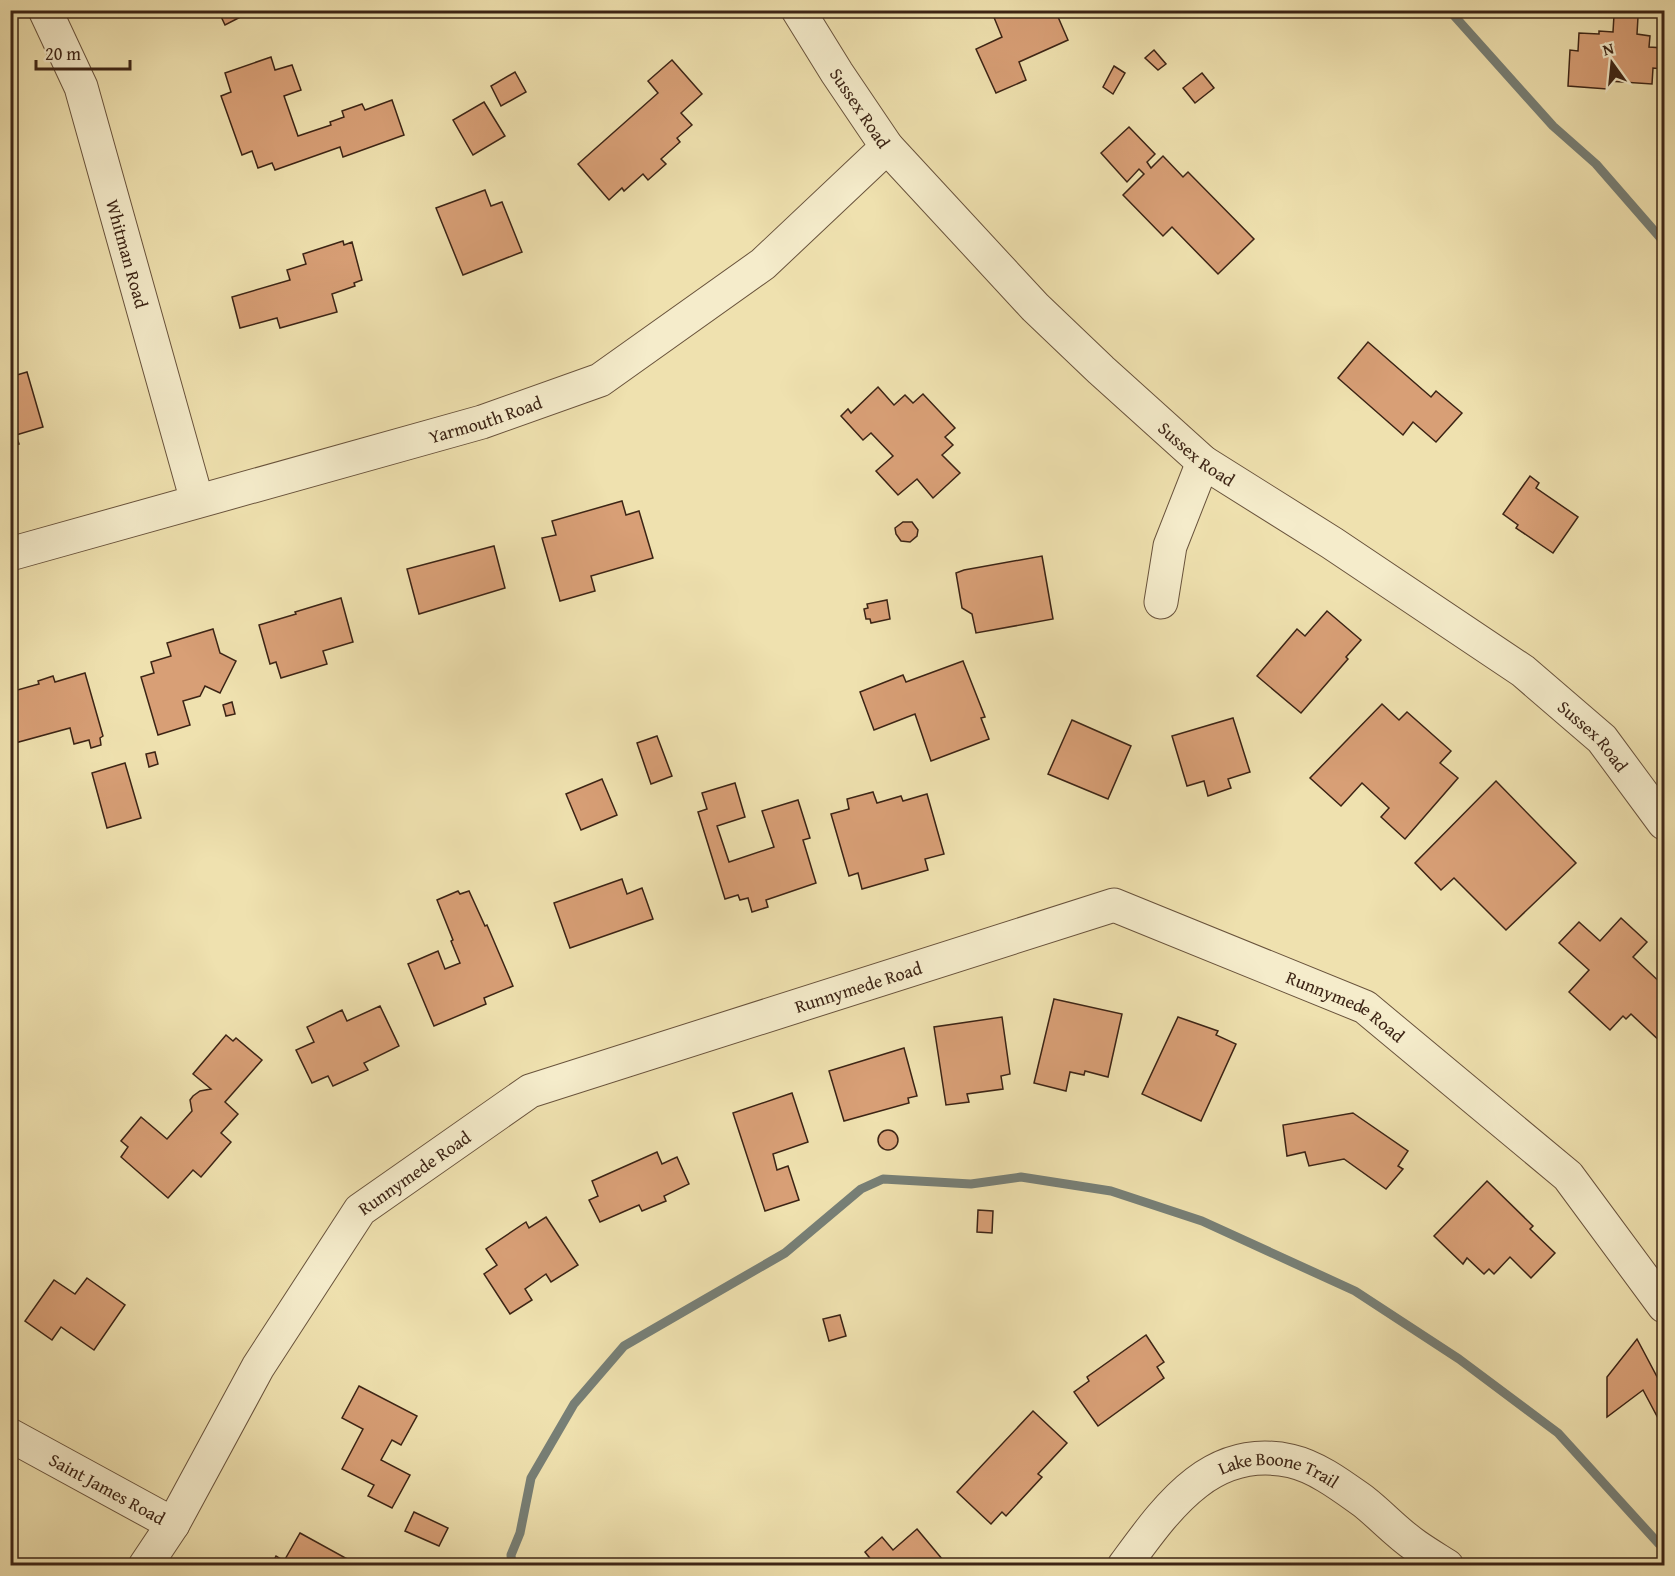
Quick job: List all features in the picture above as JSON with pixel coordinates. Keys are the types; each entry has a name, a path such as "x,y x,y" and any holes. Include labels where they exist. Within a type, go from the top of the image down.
{"street":[{"name":"Whitman Road","path":"45,10 81,87 197,501"},
{"name":"Sussex Road","path":"798,10 887,147 1035,307 1101,370 1203,462 1332,543 1523,671 1602,739 1665,823"},
{"name":"Yarmouth Road","path":"10,554 482,422 600,380 763,264 887,147"},
{"path":"1161,602 1170,546 1203,462"},
{"name":"Runnymede Road","path":"145,1566 173,1524 258,1367 360,1210 530,1090 1114,905 1365,1006 1568,1176 1665,1306"},
{"name":"Saint James Road","path":"10,1435 173,1524"},
{"name":"Lake Boone Trail","path":"1124,1566 1180,1497 1197,1480 1239,1461 1261,1458 1292,1461 1326,1476 1365,1503 1414,1545 1447,1566"}],"building":[{"path":"218,10 254,10 225,25"},
{"path":"991,10 1055,10 1068,40 1019,62 1026,80 996,93 976,49 1002,37"},
{"path":"1614,15 1638,17 1637,34 1650,36 1649,47 1664,48 1664,69 1653,68 1652,84 1608,81 1607,89 1568,86 1570,50 1578,51 1579,33 1613,32"},
{"path":"1154,50 1166,64 1158,70 1145,58"},
{"path":"271,57 275,70 292,65 301,90 284,96 298,136 331,125 330,122 344,117 342,111 362,104 365,110 392,100 404,135 343,157 340,147 275,170 272,163 258,168 252,151 242,155 221,96 231,92 225,73"},
{"path":"672,60 702,94 681,113 692,125 677,138 680,142 661,159 666,164 648,180 643,174 624,191 622,188 609,200 578,164 658,93 648,81"},
{"path":"1114,66 1125,73 1113,94 1103,87"},
{"path":"515,72 526,92 501,106 491,86"},
{"path":"1202,73 1214,88 1195,103 1183,88"},
{"path":"484,102 505,136 473,155 453,120"},
{"path":"1129,127 1155,154 1147,162 1151,168 1163,156 1183,177 1188,172 1254,239 1218,274 1172,227 1163,236 1123,195 1144,174 1139,169 1127,182 1101,153"},
{"path":"485,190 491,206 502,202 522,252 463,275 436,208"},
{"path":"343,241 344,245 352,242 362,280 354,283 355,286 332,294 337,312 280,328 277,318 240,328 232,297 290,280 287,270 306,264 303,254"},
{"path":"1368,342 1431,397 1436,391 1462,413 1436,442 1413,422 1403,435 1338,378"},
{"path":"27,372 43,427 16,435 19,444 10,447 10,377"},
{"path":"878,387 894,405 905,395 913,403 923,394 955,428 945,437 953,445 942,455 960,473 933,498 917,479 898,495 876,471 893,456 871,433 863,440 841,416 848,409 851,413"},
{"path":"1530,476 1539,483 1536,488 1578,517 1553,553 1516,528 1518,525 1503,514"},
{"path":"622,501 626,515 639,511 653,558 591,576 595,591 560,601 542,538 556,535 552,521"},
{"path":"903,522 912,522 918,530 917,536 910,542 901,541 896,534 895,528"},
{"path":"494,546 505,588 419,614 407,569"},
{"path":"1042,556 1053,619 976,633 972,614 962,608 956,573"},
{"path":"341,598 353,642 323,651 327,664 281,678 276,662 270,664 259,625"},
{"path":"887,600 890,619 871,623 870,619 866,619 864,609 868,608 867,604"},
{"path":"1327,611 1361,640 1346,657 1348,659 1301,713 1257,676 1297,629 1305,636"},
{"path":"213,629 220,653 236,661 220,693 205,686 200,696 183,701 190,725 158,735 141,677 154,673 151,662 171,656 167,643"},
{"path":"963,661 985,717 981,718 989,739 931,761 915,714 874,730 860,692 903,675 906,682"},
{"path":"85,673 103,736 100,738 101,745 91,748 89,740 74,744 70,728 15,743 10,728 10,692 39,684 38,681 53,676 55,682"},
{"path":"232,702 235,714 226,716 223,705"},
{"path":"1382,704 1399,720 1407,712 1451,751 1440,763 1458,778 1405,839 1381,817 1389,808 1362,783 1341,806 1310,778"},
{"path":"1233,718 1250,772 1228,779 1231,788 1208,796 1204,781 1187,786 1172,736"},
{"path":"1072,720 1131,746 1108,799 1048,774"},
{"path":"657,736 672,776 651,784 637,743"},
{"path":"155,752 158,764 149,767 146,754"},
{"path":"125,763 141,818 107,828 92,773"},
{"path":"602,779 617,815 581,830 566,794"},
{"path":"1496,781 1576,863 1506,930 1454,878 1441,890 1415,863"},
{"path":"735,783 745,817 717,826 729,862 774,847 762,811 798,800 810,838 803,840 816,883 766,900 768,907 752,912 748,898 740,900 738,895 725,899 698,812 707,809 702,793"},
{"path":"873,792 877,803 901,796 903,801 927,794 944,854 925,859 928,870 862,889 858,873 849,876 831,814 849,809 847,799"},
{"path":"622,879 627,894 642,888 653,919 570,948 554,903"},
{"path":"458,891 460,894 469,891 485,926 487,925 513,986 484,998 486,1004 434,1026 408,964 438,951 445,969 460,963 437,900"},
{"path":"1621,918 1647,942 1633,957 1664,986 1664,1045 1631,1014 1626,1019 1623,1016 1610,1030 1569,992 1589,970 1559,943 1579,922 1600,941"},
{"path":"1054,999 1122,1014 1108,1077 1085,1071 1084,1075 1070,1072 1066,1091 1034,1083"},
{"path":"380,1006 399,1046 364,1063 368,1070 333,1086 328,1076 312,1083 296,1050 314,1042 307,1027 342,1010 347,1021"},
{"path":"1002,1017 1010,1074 1001,1076 1003,1089 967,1094 969,1102 946,1105 934,1027"},
{"path":"1178,1017 1218,1031 1216,1035 1236,1044 1201,1121 1142,1094"},
{"path":"226,1035 233,1041 236,1038 262,1060 225,1102 238,1114 221,1133 231,1142 201,1177 193,1170 168,1198 121,1157 128,1147 121,1141 141,1117 167,1139 192,1111 190,1100 193,1096 200,1091 211,1089 193,1074"},
{"path":"904,1048 917,1096 908,1098 909,1103 844,1121 829,1071"},
{"path":"792,1093 808,1142 773,1154 777,1170 788,1166 799,1200 765,1211 733,1113"},
{"path":"1353,1113 1408,1151 1398,1166 1403,1169 1386,1189 1344,1159 1309,1166 1305,1152 1287,1156 1283,1125"},
{"path":"888,1130 895,1133 898,1140 895,1147 888,1150 881,1147 878,1140 881,1133"},
{"path":"657,1152 662,1164 677,1157 689,1184 664,1196 666,1201 642,1211 639,1205 600,1222 589,1200 598,1196 592,1181"},
{"path":"1487,1181 1533,1226 1530,1229 1555,1253 1531,1278 1510,1257 1494,1274 1489,1269 1484,1274 1467,1258 1463,1264 1434,1236"},
{"path":"978,1210 993,1211 992,1233 977,1232"},
{"path":"546,1217 578,1265 551,1282 546,1274 525,1289 532,1300 510,1314 484,1274 497,1265 486,1249 526,1222 529,1228"},
{"path":"87,1278 125,1305 94,1350 61,1327 52,1340 25,1321 54,1280 75,1294"},
{"path":"840,1315 846,1336 829,1341 823,1319"},
{"path":"1146,1335 1164,1362 1157,1367 1164,1378 1098,1426 1074,1392 1089,1381 1087,1377"},
{"path":"1637,1339 1664,1390 1664,1419 1659,1420 1643,1390 1607,1417 1607,1377"},
{"path":"359,1386 417,1416 401,1445 392,1440 381,1460 410,1475 392,1508 368,1496 374,1485 342,1469 363,1429 342,1418"},
{"path":"1033,1411 1067,1443 1038,1474 1042,1477 1006,1516 1002,1512 991,1524 957,1492"},
{"path":"414,1512 448,1528 439,1546 405,1531"},
{"path":"917,1529 948,1566 876,1566 865,1552 882,1537 893,1550"},
{"path":"300,1533 351,1561 348,1566 271,1566 276,1556 284,1561"}],"waterway":[{"path":"1449,10 1553,126 1596,164 1664,242"},
{"path":"512,1566 511,1555 520,1533 531,1478 574,1404 624,1346 785,1253 861,1189 883,1179 971,1184 1021,1177 1111,1191 1202,1221 1355,1291 1459,1359 1558,1433 1659,1544"}]}
